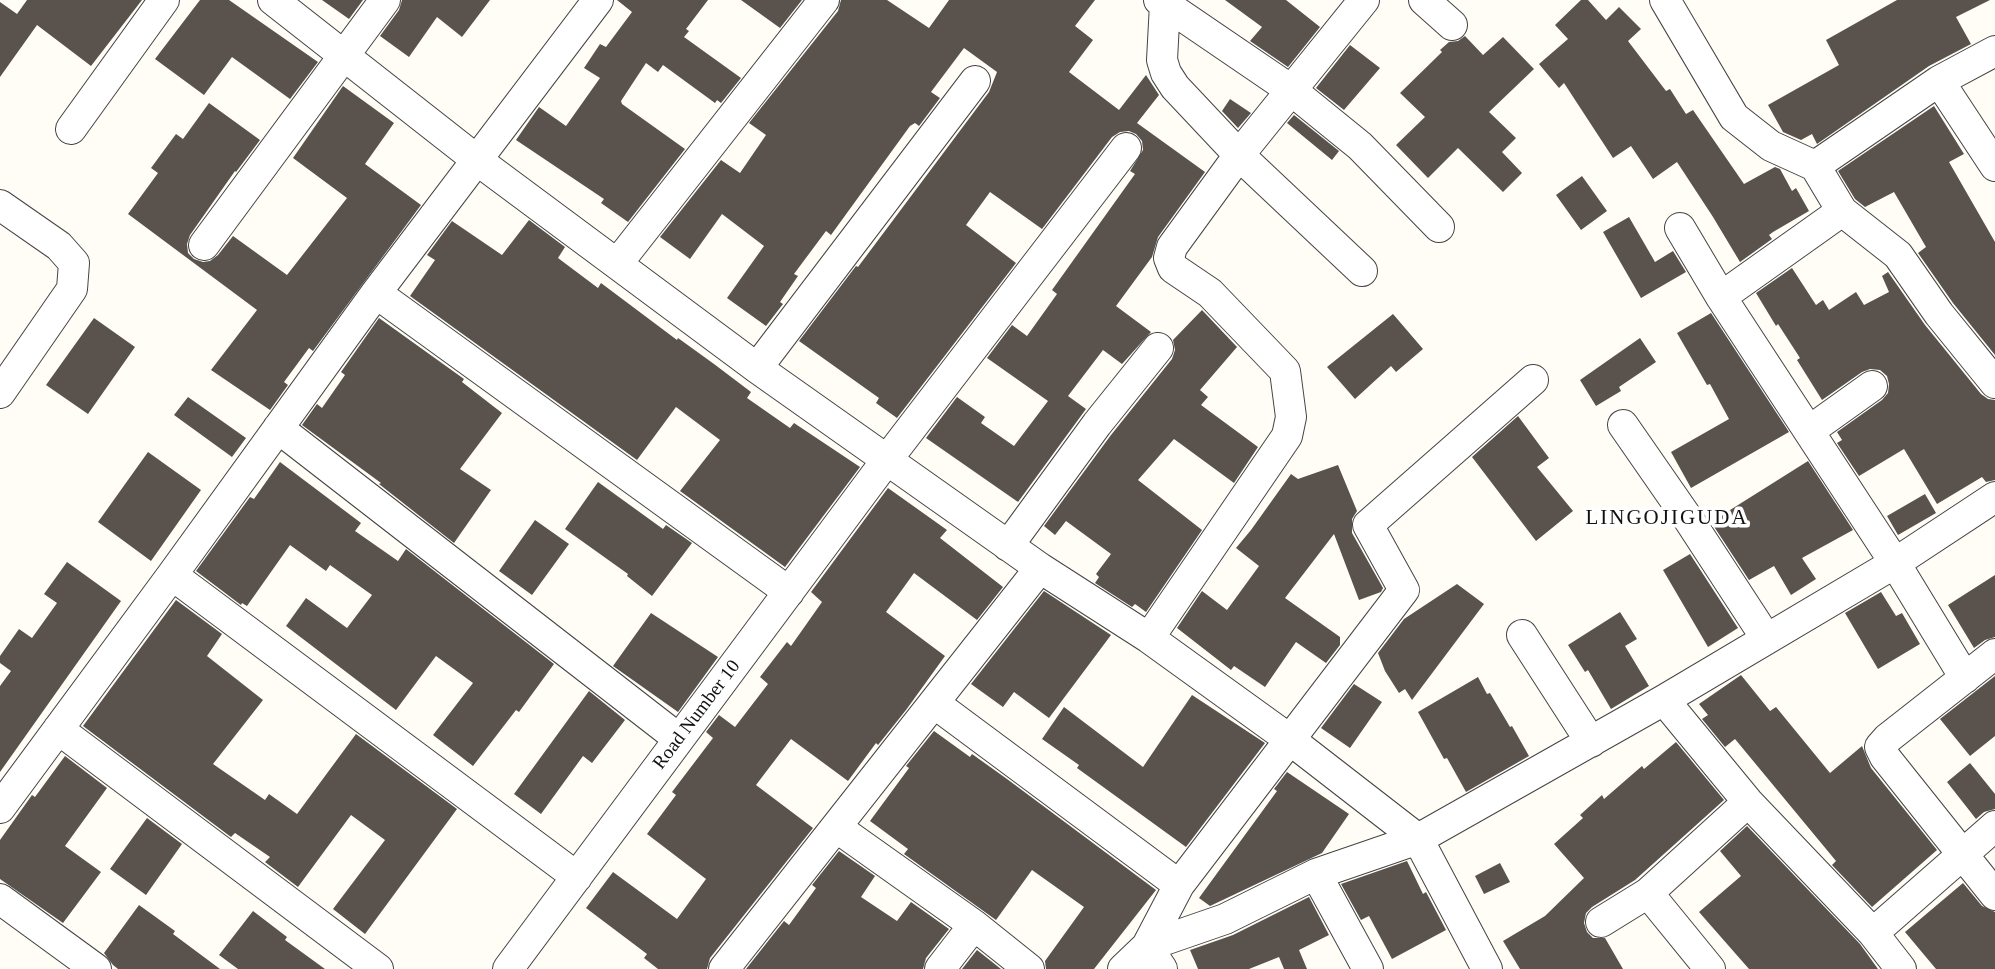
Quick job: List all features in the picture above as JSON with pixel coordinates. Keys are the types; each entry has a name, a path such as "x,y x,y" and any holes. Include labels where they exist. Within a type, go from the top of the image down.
{"street":[{"path":"71,129 164,0"},
{"path":"273,0 477,160 757,368 1008,546 1149,638 1289,739 1418,839 1487,969"},
{"path":"204,245 385,0"},
{"path":"0,808 376,293 598,0"},
{"path":"617,264 824,0"},
{"path":"1149,638 1287,436 1291,417 1285,372 1210,293 1173,268 1169,258 1178,238 1239,155 1364,0"},
{"path":"1424,0 1452,25"},
{"path":"1665,0 1734,117 1771,146 1815,166 1842,211 1898,255 1939,314 1995,383"},
{"path":"1162,2 1292,90 1360,146 1439,227"},
{"path":"1162,2 1161,60 1175,87 1239,155 1362,271"},
{"path":"1815,166 1940,81 1995,51"},
{"path":"757,368 975,81"},
{"path":"1940,81 1995,166"},
{"name":"Road Number 10","path":"508,969 886,461 1126,148"},
{"path":"0,205 59,246 75,263 72,289 0,393"},
{"path":"1721,297 1842,211"},
{"path":"1680,228 1721,297 1895,563 1965,678"},
{"path":"376,293 789,592"},
{"path":"1008,546 1097,424 1158,348"},
{"path":"1155,958 1180,885 1404,590 1368,525 1533,380"},
{"path":"1809,431 1872,386"},
{"path":"1623,425 1766,638"},
{"path":"278,428 679,739"},
{"path":"1123,969 1155,958 1225,919 1316,874 1418,839 1664,701 1895,563 1995,496"},
{"path":"724,969 1040,568"},
{"path":"172,575 577,877"},
{"path":"1522,635 1591,742"},
{"path":"1995,654 1880,747 1995,895"},
{"path":"1664,701 1748,802 1873,933 1901,969"},
{"path":"934,703 1180,885"},
{"path":"58,729 378,969"},
{"path":"1601,922 1648,893 1748,802"},
{"path":"1873,933 1995,826"},
{"path":"836,827 974,925 1029,969"},
{"path":"1316,874 1367,969"},
{"path":"1648,893 1710,969"},
{"path":"0,900 96,969"},
{"path":"940,969 974,925"}],"building":[{"path":"27,0 142,0 91,66 37,25 0,77 0,2 17,14"},
{"path":"200,0 229,0 318,62 290,99 232,57 204,95 155,59"},
{"path":"322,0 363,0 349,19"},
{"path":"402,0 490,0 462,37 437,17 409,57 380,36 399,10"},
{"path":"617,0 708,0 686,29 689,31 684,37 741,78 721,103 717,100 715,103 663,65 658,72 646,63 621,101 622,104 685,149 628,222 601,203 604,199 516,140 539,107 566,126 600,78 584,68 600,44 606,47 632,12"},
{"path":"741,0 802,0 780,28"},
{"path":"841,0 887,0 929,28 949,0 1095,0 1075,26 1093,40 1069,72 1119,110 1146,75 1159,95 1137,123 1205,172 1158,237 1152,257 1116,306 1151,332 1122,364 1103,350 1068,396 1086,409 1018,502 926,438 957,397 985,417 981,423 1014,446 1048,401 987,358 1012,325 1027,336 1057,294 1052,290 1135,174 1130,171 1143,150 1142,141 1136,134 1129,131 1120,132 1112,137 1042,229 990,192 966,225 1016,263 897,418 876,403 879,398 799,341 989,92 997,72 964,48 931,92 940,98 919,126 915,123 910,126 831,235 826,231 794,274 798,276 780,302 783,304 766,326 727,298 764,246 722,214 690,259 660,237 721,160 740,173 766,135 749,123 838,11"},
{"path":"1225,0 1286,0 1320,27 1288,67 1250,41 1262,27"},
{"path":"1581,0 1588,0 1606,20 1619,7 1641,29 1628,41 1666,91 1670,89 1686,114 1693,110 1744,184 1775,167 1780,169 1792,191 1796,188 1809,211 1773,232 1769,235 1772,239 1740,262 1677,162 1653,179 1631,146 1613,158 1564,83 1559,88 1539,64 1568,39 1555,25"},
{"path":"1897,0 1990,0 1956,17 1971,44 1929,66 1817,144 1812,134 1801,140 1783,132 1768,105 1839,65 1826,40"},
{"path":"1465,36 1483,55 1503,37 1534,69 1489,112 1516,138 1502,152 1522,173 1503,192 1458,148 1428,178 1396,145 1425,117 1400,93 1449,42 1458,41"},
{"path":"1350,45 1380,68 1344,110 1316,88"},
{"path":"343,86 394,123 365,164 421,205 313,351 309,348 284,382 288,385 270,410 211,370 257,310 128,214 158,173 151,168 176,134 183,139 209,103 260,140 190,235 188,253 194,259 210,261 233,236 287,275 347,198 293,158"},
{"path":"1230,99 1251,113 1238,128 1222,111"},
{"path":"1934,106 1964,154 1949,162 1995,242 1995,355 1953,303 1918,253 1926,247 1894,192 1865,207 1855,199 1838,171"},
{"path":"1294,115 1339,151 1332,160 1287,123"},
{"path":"1582,176 1607,211 1581,230 1556,195"},
{"path":"1629,217 1655,262 1673,251 1686,272 1641,298 1603,232"},
{"path":"529,220 565,247 558,258 598,288 601,283 714,364 751,392 747,398 790,428 794,423 860,467 785,567 680,491 720,440 676,407 637,460 410,296 435,260 427,255 452,221 502,255"},
{"path":"1792,268 1816,305 1823,300 1829,310 1856,292 1864,305 1889,292 1882,276 1888,272 1925,325 1981,394 1995,400 1995,480 1986,482 1982,477 1937,504 1904,449 1859,476 1837,443 1842,440 1837,432 1882,400 1888,393 1887,376 1880,370 1870,369 1822,400 1797,360 1800,358 1756,293"},
{"path":"1202,310 1237,347 1200,390 1208,397 1201,405 1258,447 1234,483 1174,439 1138,480 1202,530 1146,612 1135,604 1132,607 1095,583 1099,577 1096,574 1111,554 1066,521 1055,535 1044,526 1111,435 1172,359 1175,350 1173,340"},
{"path":"1711,313 1789,432 1691,488 1671,452 1729,419 1677,333"},
{"path":"1393,314 1423,349 1396,372 1391,366 1355,399 1327,367"},
{"path":"94,318 135,347 88,414 46,385"},
{"path":"379,318 464,379 462,382 502,413 460,469 491,490 454,543 379,484 381,483 302,425 317,404 322,408 345,375 341,372"},
{"path":"1640,338 1656,362 1619,387 1621,391 1596,406 1580,380"},
{"path":"188,397 246,438 232,457 174,415"},
{"path":"1518,416 1549,458 1537,467 1573,511 1536,541 1472,457"},
{"path":"148,452 201,490 151,561 98,522"},
{"path":"1808,461 1853,530 1802,558 1816,579 1791,595 1774,566 1749,580 1711,522"},
{"path":"280,462 361,523 355,531 398,561 406,549 554,664 519,712 516,710 473,766 433,735 473,683 436,656 396,710 286,626 306,598 347,628 372,595 330,565 326,571 290,545 247,606 242,603 241,605 196,571 250,497 254,499"},
{"path":"1338,465 1357,511 1352,519 1352,533 1383,588 1381,592 1359,600 1334,534 1285,598 1340,637 1340,645 1326,663 1296,642 1265,687 1234,666 1231,670 1177,628 1202,591 1227,610 1259,566 1236,548 1291,474 1298,479"},
{"path":"598,482 663,529 666,525 692,543 652,596 627,576 628,574 565,529"},
{"path":"888,488 947,530 940,538 1003,587 977,620 914,573 886,612 945,656 906,710 878,745 876,743 848,781 791,739 756,785 813,828 710,958 707,969 658,969 644,958 647,954 586,908 613,872 677,919 706,879 647,834 676,795 672,792 713,738 706,732 719,715 735,727 768,684 760,677 787,642 791,646 822,602 811,592"},
{"path":"1925,494 1936,513 1898,535 1887,516"},
{"path":"535,520 569,544 532,595 499,571"},
{"path":"1690,554 1738,628 1708,647 1663,570"},
{"path":"67,562 121,601 0,772 0,686 11,671 0,663 0,656 19,629 32,638 57,603 44,594"},
{"path":"1995,575 1995,637 1974,648 1948,605"},
{"path":"1457,584 1484,604 1412,700 1405,689 1399,693 1385,671 1378,653 1404,619"},
{"path":"1044,591 1111,635 1049,718 1014,692 1003,707 971,684"},
{"path":"1881,592 1896,616 1902,613 1920,644 1878,669 1845,613"},
{"path":"176,600 222,634 207,656 263,700 213,764 265,800 269,794 297,814 356,734 457,809 365,934 333,909 385,840 351,815 298,887 265,862 270,857 235,833 231,837 83,726"},
{"path":"1620,612 1637,639 1625,646 1649,686 1611,709 1588,670 1585,672 1568,645"},
{"path":"651,613 718,657 678,712 613,666"},
{"path":"1741,675 1770,711 1776,707 1830,773 1862,746 1871,768 1937,850 1872,907 1832,865 1836,861 1735,739 1725,747 1702,719 1708,715 1699,704"},
{"path":"1995,676 1995,736 1970,756 1940,719"},
{"path":"1478,677 1529,756 1466,792 1418,712"},
{"path":"1354,684 1382,702 1350,748 1321,728"},
{"path":"589,691 625,720 592,763 583,756 541,814 514,794"},
{"path":"1192,695 1265,743 1186,847 1077,768 1079,765 1042,739 1064,707 1143,767"},
{"path":"934,731 1007,779 1156,890 1094,969 1046,969 1045,961 1084,907 1032,870 996,920 904,854 908,849 870,821 909,768 906,766"},
{"path":"1676,742 1724,800 1635,880 1586,913 1584,923 1587,932 1593,938 1605,938 1623,969 1520,969 1503,941 1545,916 1584,878 1554,844 1583,818 1580,815 1602,795 1604,799 1642,766 1644,769"},
{"path":"65,756 107,788 65,846 101,872 63,923 0,879 0,840 32,795 35,797"},
{"path":"1970,763 1995,794 1995,809 1984,812 1976,819 1947,782"},
{"path":"1287,772 1349,814 1322,853 1210,906 1199,898 1277,791 1274,789"},
{"path":"147,818 182,844 146,895 110,869"},
{"path":"1747,826 1860,944 1878,969 1749,969 1699,912 1741,876 1720,851"},
{"path":"839,851 875,876 861,897 897,921 911,902 949,929 926,958 923,969 746,969 784,921 789,925 816,888 812,885"},
{"path":"1407,861 1423,894 1426,892 1446,930 1392,959 1369,916 1361,920 1341,884"},
{"path":"1500,863 1510,882 1484,894 1475,876"},
{"path":"1963,883 1982,906 1995,912 1995,969 1936,969 1905,932"},
{"path":"1309,897 1329,935 1299,950 1307,969 1284,969 1279,957 1249,969 1198,969 1190,950 1233,935"},
{"path":"139,905 220,969 118,969 104,953"},
{"path":"253,911 287,937 285,940 325,969 238,969 219,955"},
{"path":"977,950 1001,969 962,969"}],"district":[{"name":"LINGOJIGUDA","path":"1667,518"}]}
